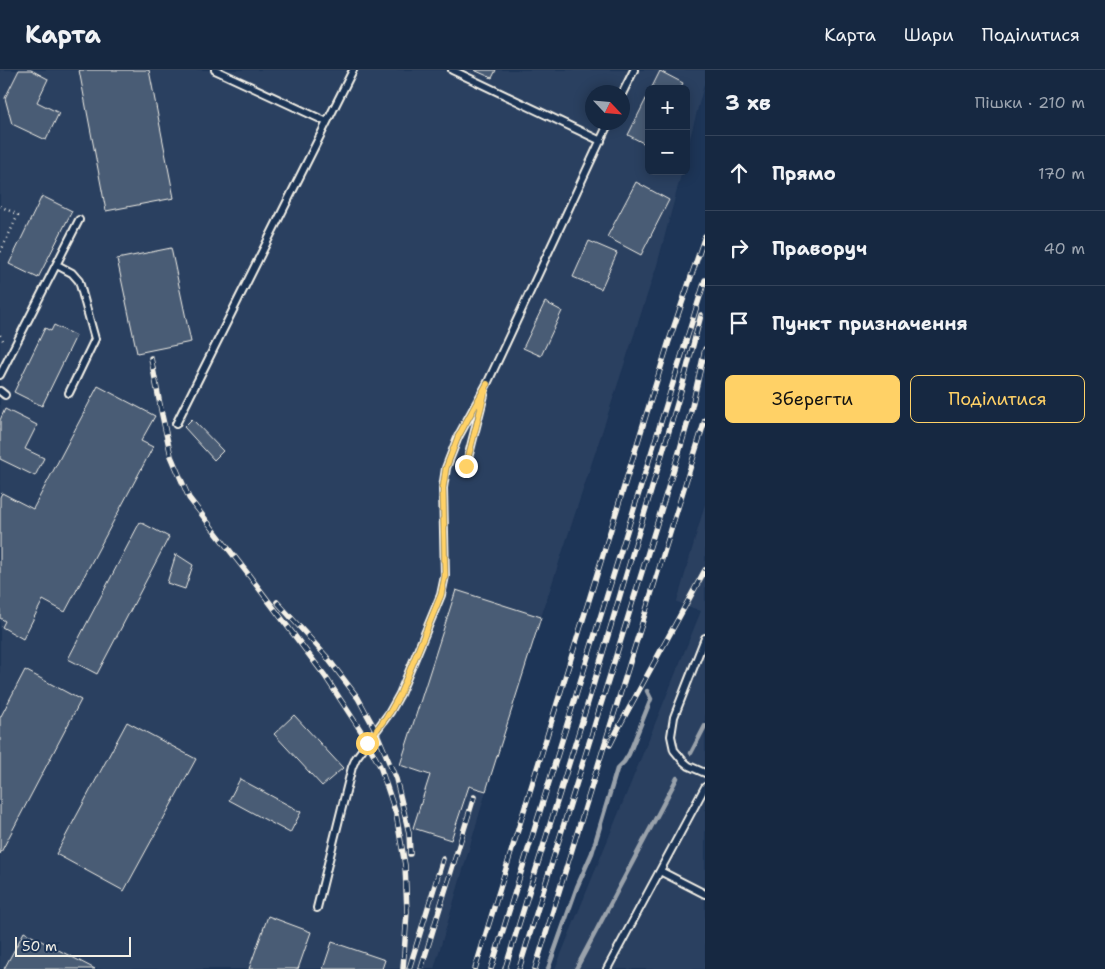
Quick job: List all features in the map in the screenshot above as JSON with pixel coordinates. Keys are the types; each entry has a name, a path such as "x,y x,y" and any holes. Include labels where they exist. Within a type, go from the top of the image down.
{"lane":[{"path":"215,70 327,122"},
{"path":"176,424 353,70"},
{"path":"452,70 601,141"},
{"path":"626,85 634,70"},
{"path":"317,908 352,766 390,712 400,694 441,595 445,576 443,488 446,468 458,437 487,384 606,130"},
{"path":"0,375 79,220"},
{"path":"57,265 72,273 79,281 95,339 69,393"},
{"path":"466,466 487,384"},
{"path":"705,638 674,717 671,736 674,750 683,761 689,766 705,773"},
{"path":"607,969 705,787"},
{"path":"660,871 705,894"}],"path":[{"path":"0,206 18,215 0,253"}],"shaded area":[{"path":"0,70 705,70 705,81 690,138 690,85 645,85 645,175 681,175 657,265 541,617 486,791 434,969 0,969"},
{"path":"705,504 705,969 555,969 701,611 677,602"}],"building":[{"path":"19,70 31,70 48,79 37,102 59,113 46,140 12,124 5,98"},
{"path":"79,70 149,70 174,198 106,211"},
{"path":"474,70 496,70 492,78"},
{"path":"660,71 683,83 682,85 653,85"},
{"path":"645,101 645,144 628,135"},
{"path":"636,182 669,200 641,255 607,237"},
{"path":"42,196 72,211 38,278 9,264"},
{"path":"589,241 617,253 601,289 573,277"},
{"path":"171,248 191,342 137,353 117,259"},
{"path":"545,302 562,311 541,356 523,348"},
{"path":"54,325 76,336 42,406 14,392 45,328 51,331"},
{"path":"98,386 155,416 141,441 153,447 65,612 43,600 23,639 2,627 5,621 0,618 0,497 2,493 33,509"},
{"path":"5,409 37,425 25,449 44,458 35,476 0,459 0,420"},
{"path":"192,419 223,451 214,460 184,427"},
{"path":"140,522 169,537 97,674 68,659"},
{"path":"176,554 193,565 185,589 167,583"},
{"path":"456,590 541,617 486,791 469,786 451,840 413,828 430,775 400,765"},
{"path":"25,670 81,700 0,854 0,718"},
{"path":"294,715 343,768 322,786 274,734"},
{"path":"127,722 196,759 124,891 56,854"},
{"path":"240,779 301,812 290,833 229,800"},
{"path":"268,916 311,932 298,969 249,969"},
{"path":"24,932 95,969 4,969"},
{"path":"332,942 385,960 382,969 323,969"}],"waterway":[{"path":"548,969 577,887 592,853 617,769 629,754 651,699 647,691"},
{"path":"691,753 705,726"},
{"path":"576,969 677,778"}],"railway":[{"path":"475,969 669,341 705,236"},
{"path":"491,969 705,280"},
{"path":"505,969 590,696 682,387 701,315"},
{"path":"519,969 680,449 705,349"},
{"path":"151,358 171,456 189,498 325,676 361,731 380,766 396,814 405,865 407,912 403,969"},
{"path":"535,969 705,420"},
{"path":"610,745 705,570"},
{"path":"277,602 326,656 358,698 376,731 396,779 409,833 410,854"},
{"path":"421,969 474,797"},
{"path":"409,969 443,859"}],"route":[{"path":"367,743 390,712 400,694 441,595 445,576 443,488 446,468 458,437 487,384 466,466"}]}
